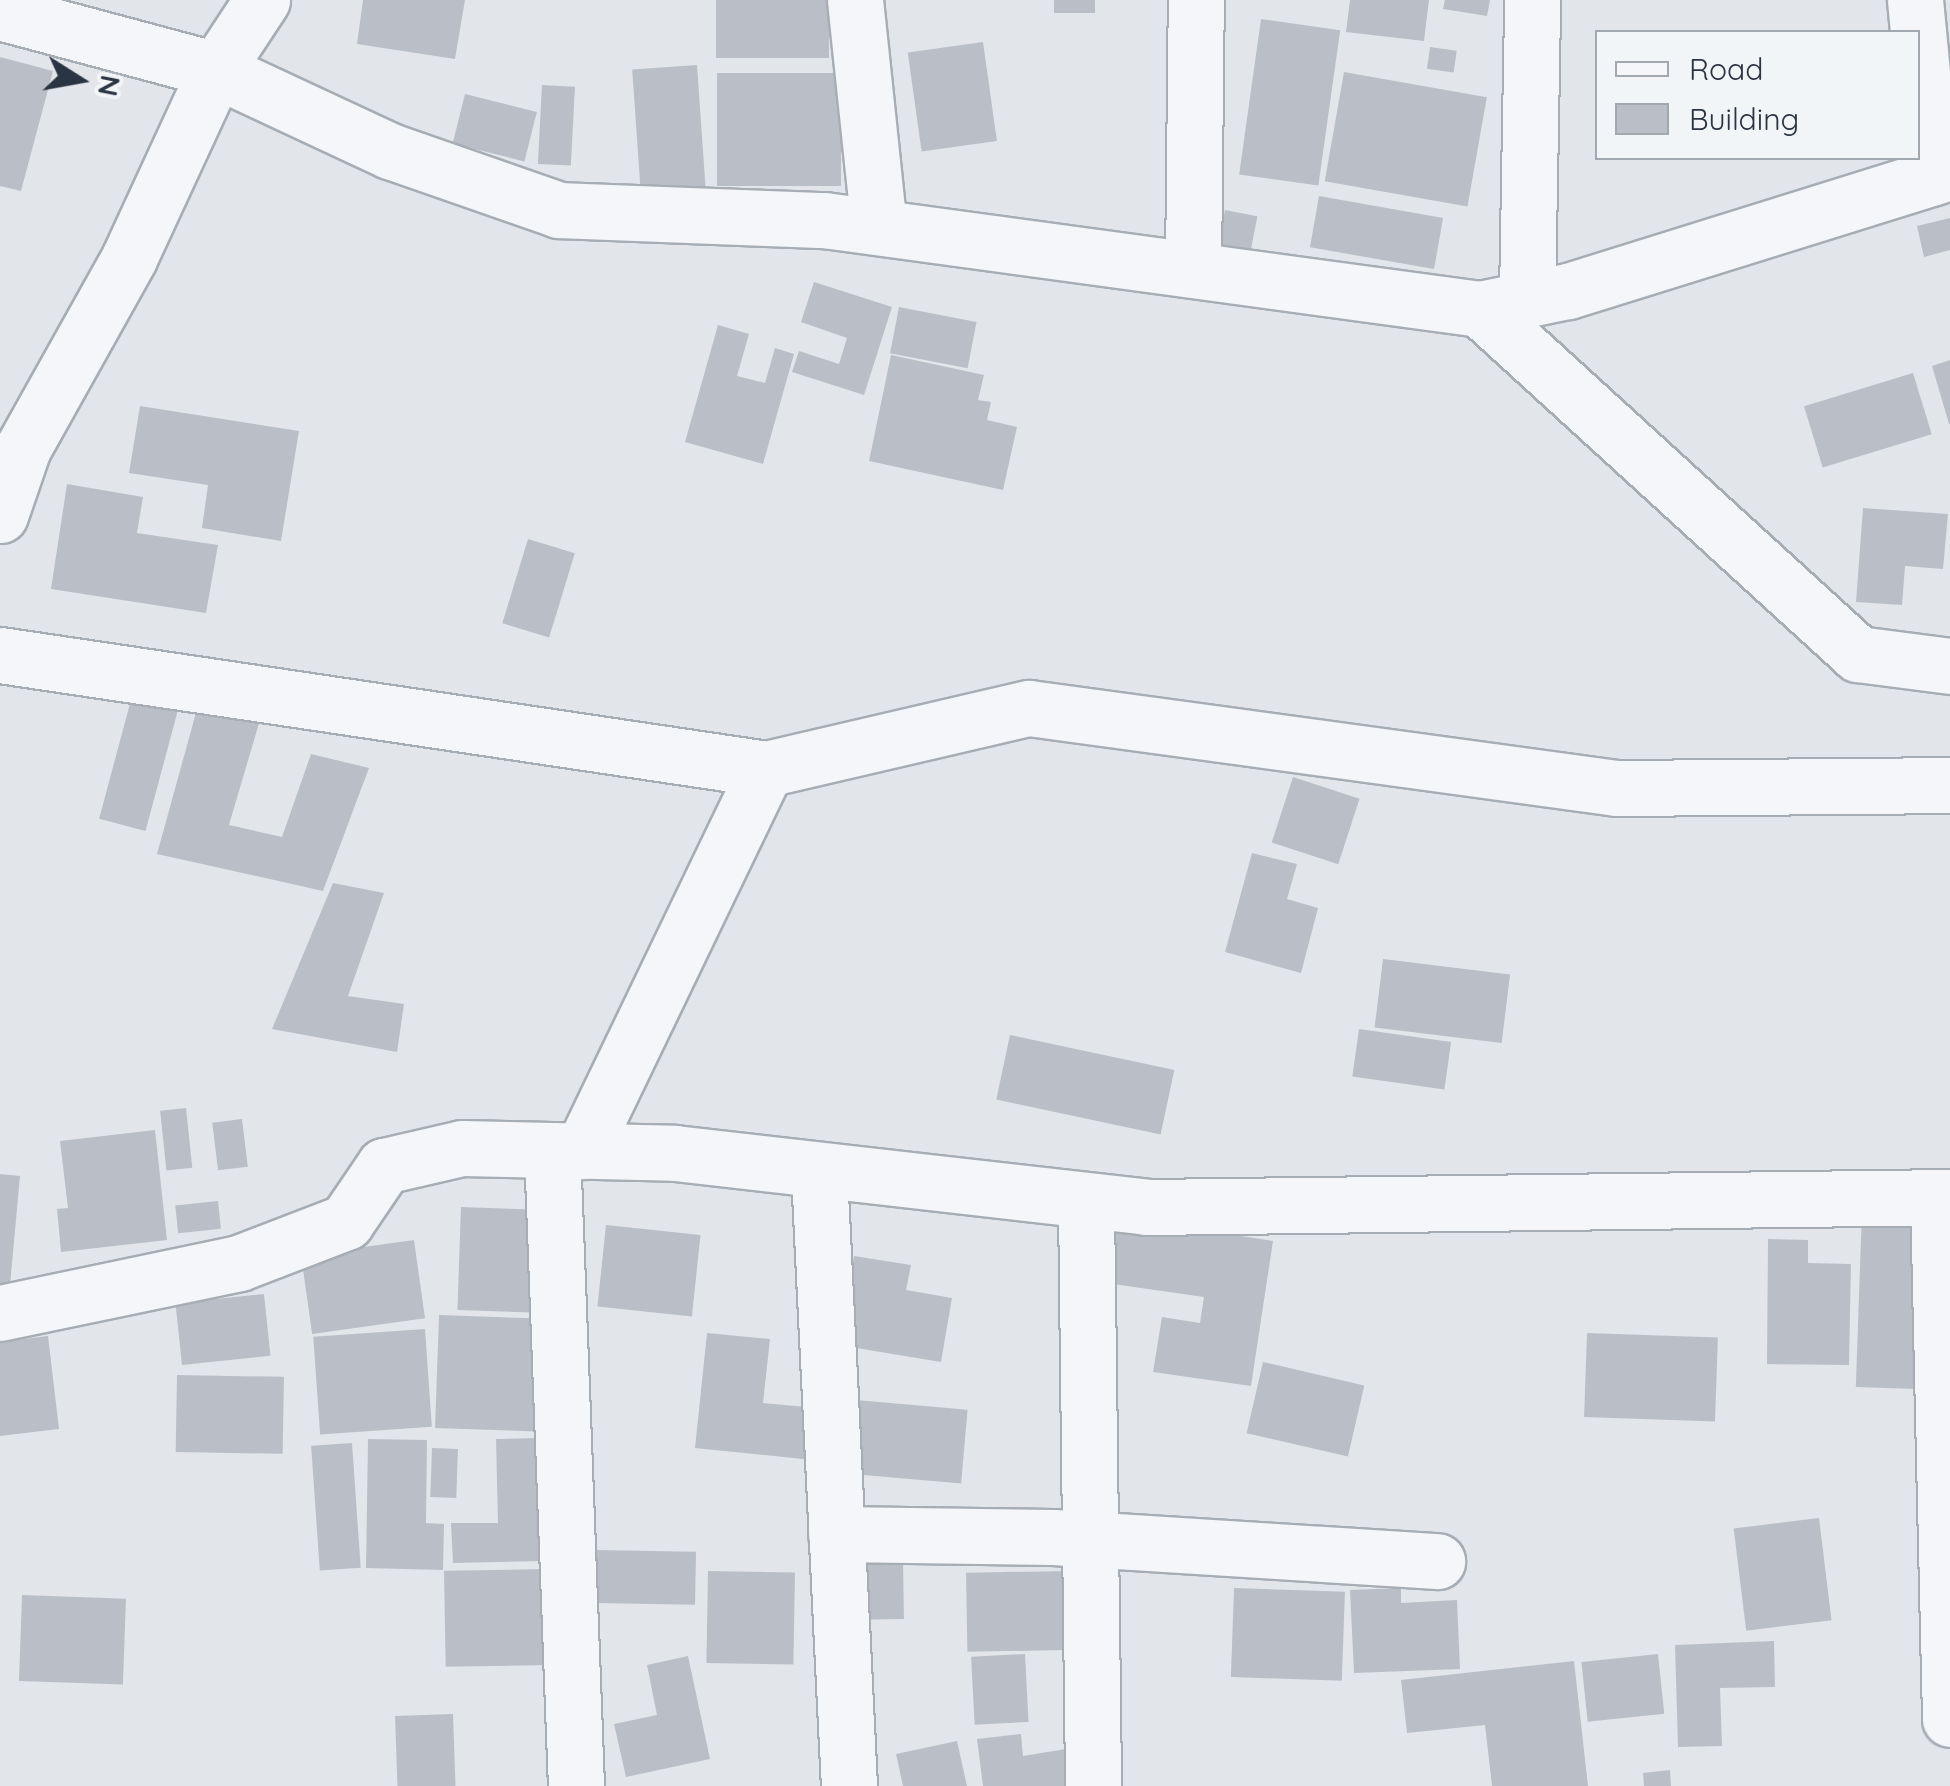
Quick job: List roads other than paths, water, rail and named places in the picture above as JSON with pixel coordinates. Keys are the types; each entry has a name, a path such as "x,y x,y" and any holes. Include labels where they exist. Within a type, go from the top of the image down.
{"street":[{"path":"0,515 23,448 129,258 216,70 262,0"},
{"path":"855,0 880,227"},
{"path":"1193,269 1196,0"},
{"path":"1503,303 1532,0"},
{"path":"1914,0 1919,30"},
{"path":"0,12 216,70 390,150 560,210 880,227 1193,269 1503,303 1568,291 1941,175 1920,39"},
{"path":"1503,303 1858,654 1950,666"},
{"path":"0,655 766,769 1029,708 1617,788 1950,785"},
{"path":"576,1786 567,1150 766,769"},
{"path":"0,1313 64,1305 275,1249 346,1222 384,1166 462,1148 675,1153 819,1174 1146,1207 1944,1197 1950,1719"},
{"path":"819,1174 848,1786"},
{"path":"1086,1201 1093,1786"},
{"path":"836,1534 1090,1539 1437,1561"}]}
